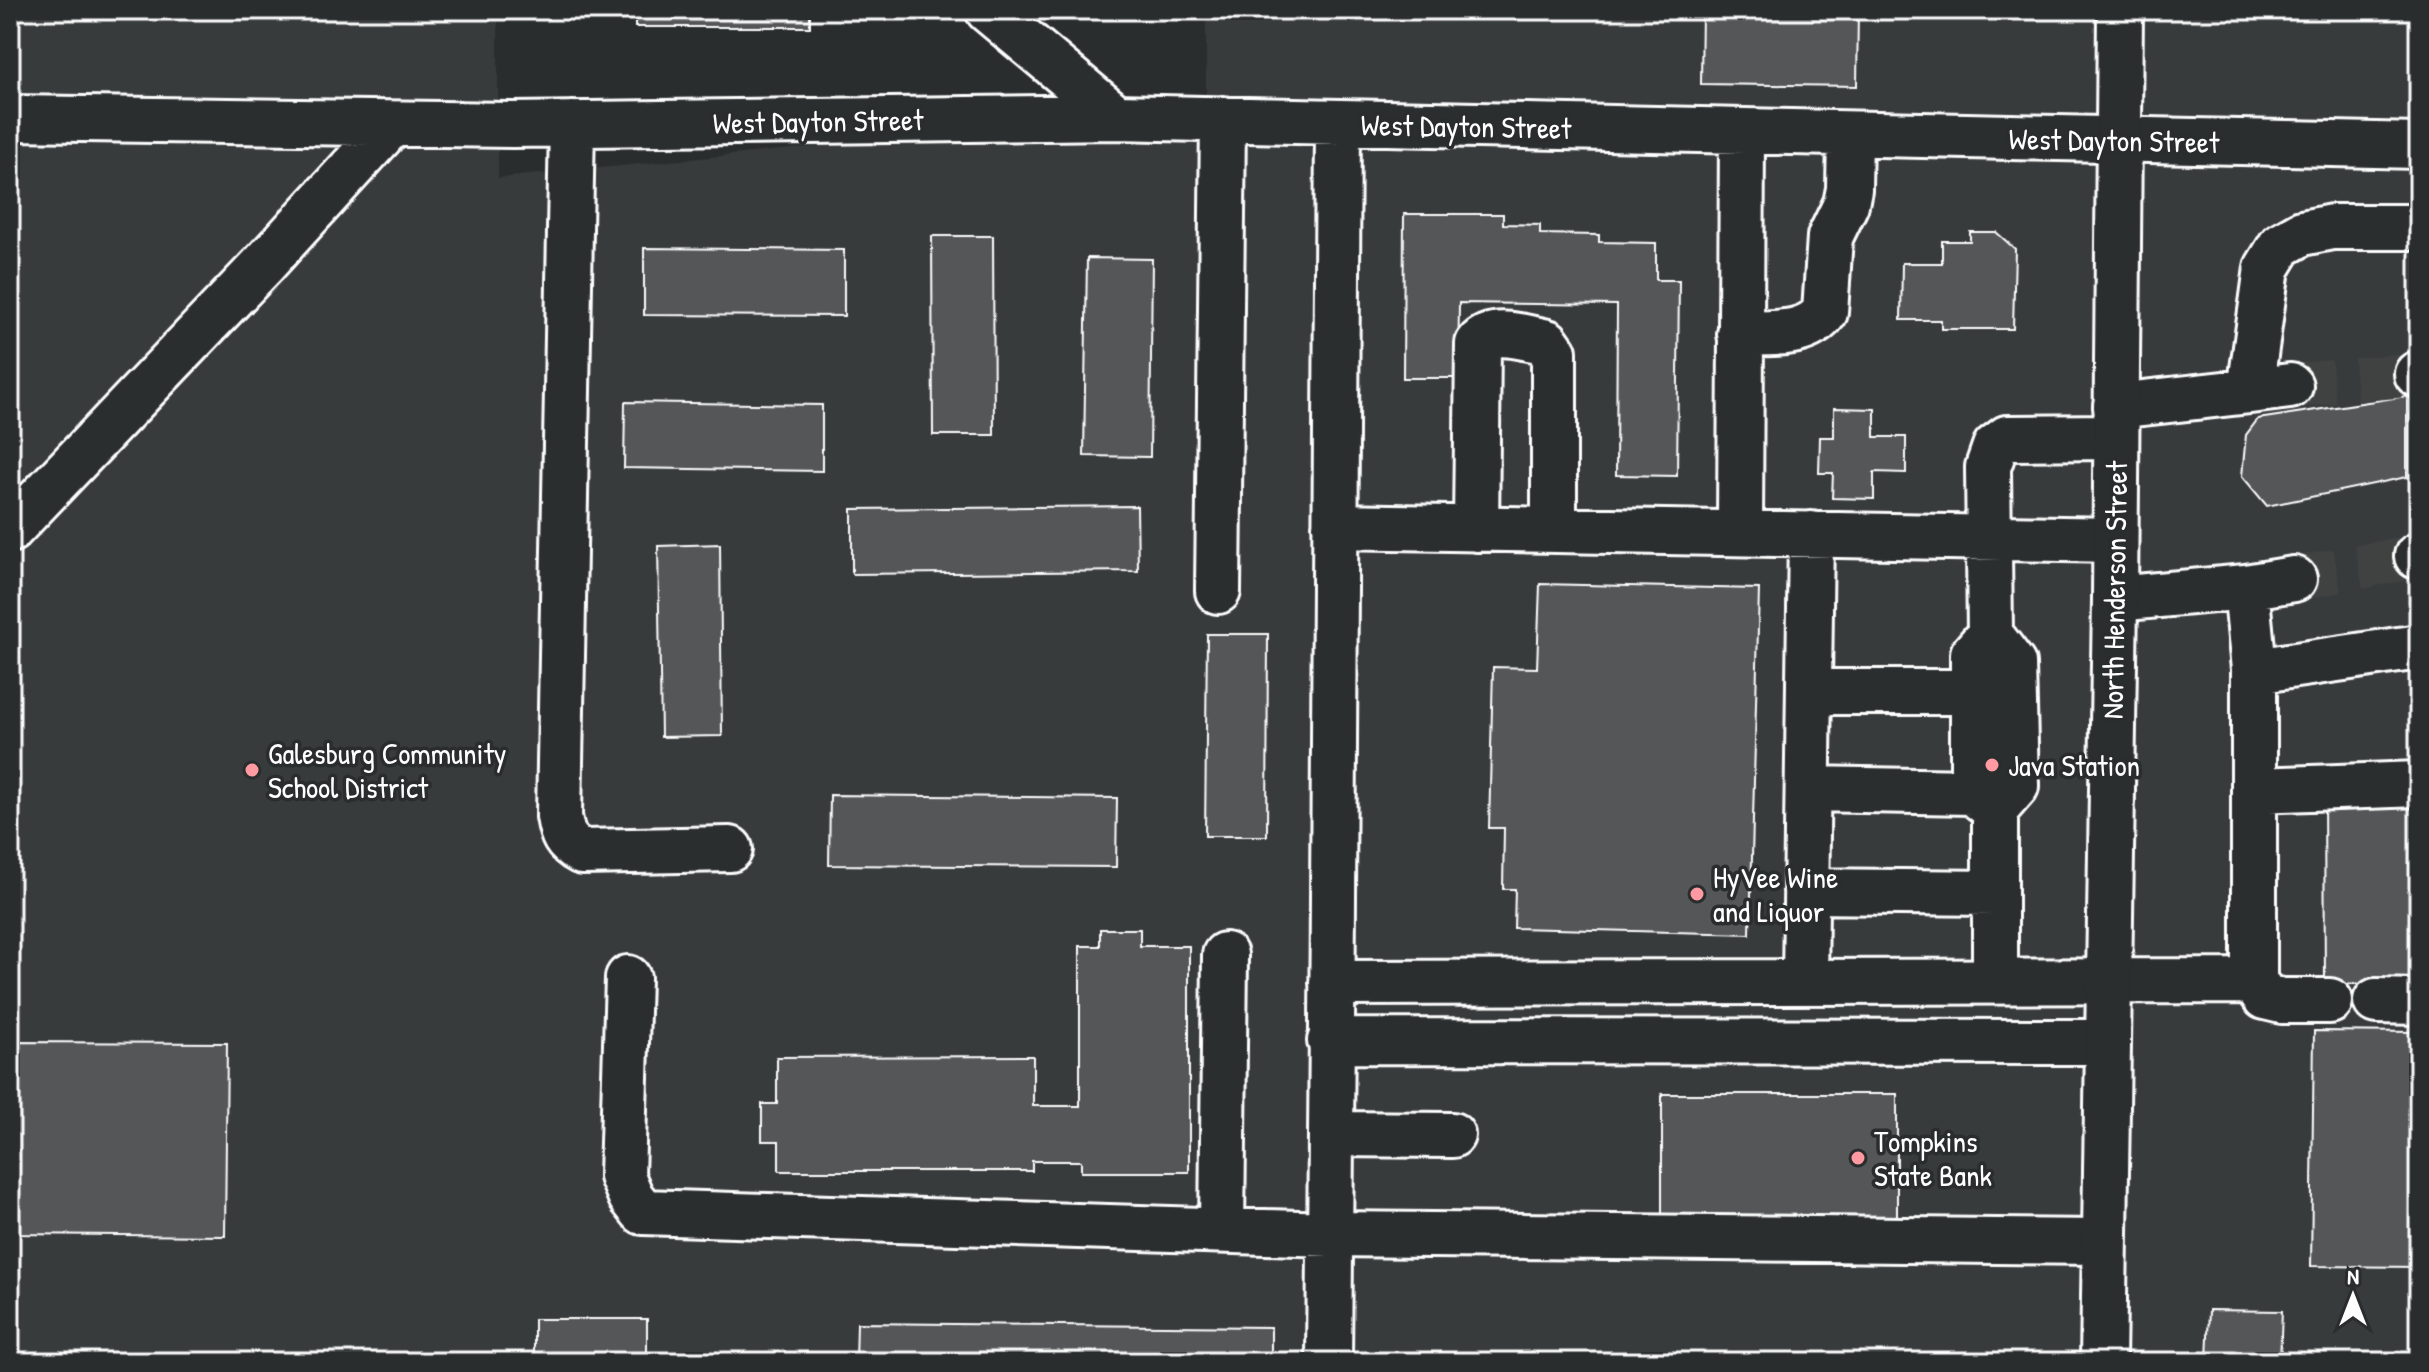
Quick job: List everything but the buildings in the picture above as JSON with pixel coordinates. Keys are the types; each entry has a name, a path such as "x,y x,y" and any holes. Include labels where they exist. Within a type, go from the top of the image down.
{"street":[{"path":"988,10 1116,117"},
{"name":"North Henderson Street","path":"2103,1362 2115,599 2120,10"},
{"name":"West Dayton Street","path":"10,118 512,125 1116,117 2419,146"},
{"path":"1218,591 1223,119"},
{"path":"1329,1362 1338,123"},
{"path":"10,530 392,124"},
{"path":"572,124 559,801 562,832 570,846 582,852 730,849"},
{"path":"1740,533 1742,132"},
{"path":"1740,334 1806,329 1825,312 1830,237 1846,204 1849,189 1850,135"},
{"path":"1808,789 1984,801 2016,786 2013,664 1990,634 1988,467 1995,447 2007,438 2116,421 2270,389 2267,268 2281,245 2302,233 2332,227 2419,227"},
{"path":"1476,529 1478,344 1484,337 1494,335 1521,336 1547,342 1554,352 1554,530"},
{"path":"1335,526 2115,540"},
{"path":"1805,982 1811,534"},
{"path":"2115,599 2246,587 2294,579"},
{"path":"2246,587 2254,669 2254,981 2265,997 2282,1001 2330,1001"},
{"path":"1990,634 1973,654 1972,692 1995,893 1995,982"},
{"path":"2254,669 2419,647"},
{"path":"1809,692 1972,692"},
{"path":"2254,790 2419,784"},
{"path":"1806,891 1995,893"},
{"path":"1222,1230 1225,955"},
{"path":"628,978 622,1176 631,1197 643,1212 1330,1234 2103,1242"},
{"path":"1332,983 2254,981"},
{"path":"2376,1001 2419,1002"},
{"path":"1330,1041 2107,1042"},
{"path":"1331,1134 1452,1135"}],"shaded area":[{"path":"10,10 498,10 498,178 1116,117 1206,119 1206,10 2419,10 2419,1362 10,1362"}],"tunnel":[{"path":"2290,386 2417,374"},
{"path":"2294,579 2417,556"}],"place":[{"name":"Java Station","path":"1992,765"},
{"name":"Galesburg Community School District","path":"252,770"},
{"name":"HyVee Wine and Liquor","path":"1697,894"},
{"name":"Tompkins State Bank","path":"1858,1158"}]}
